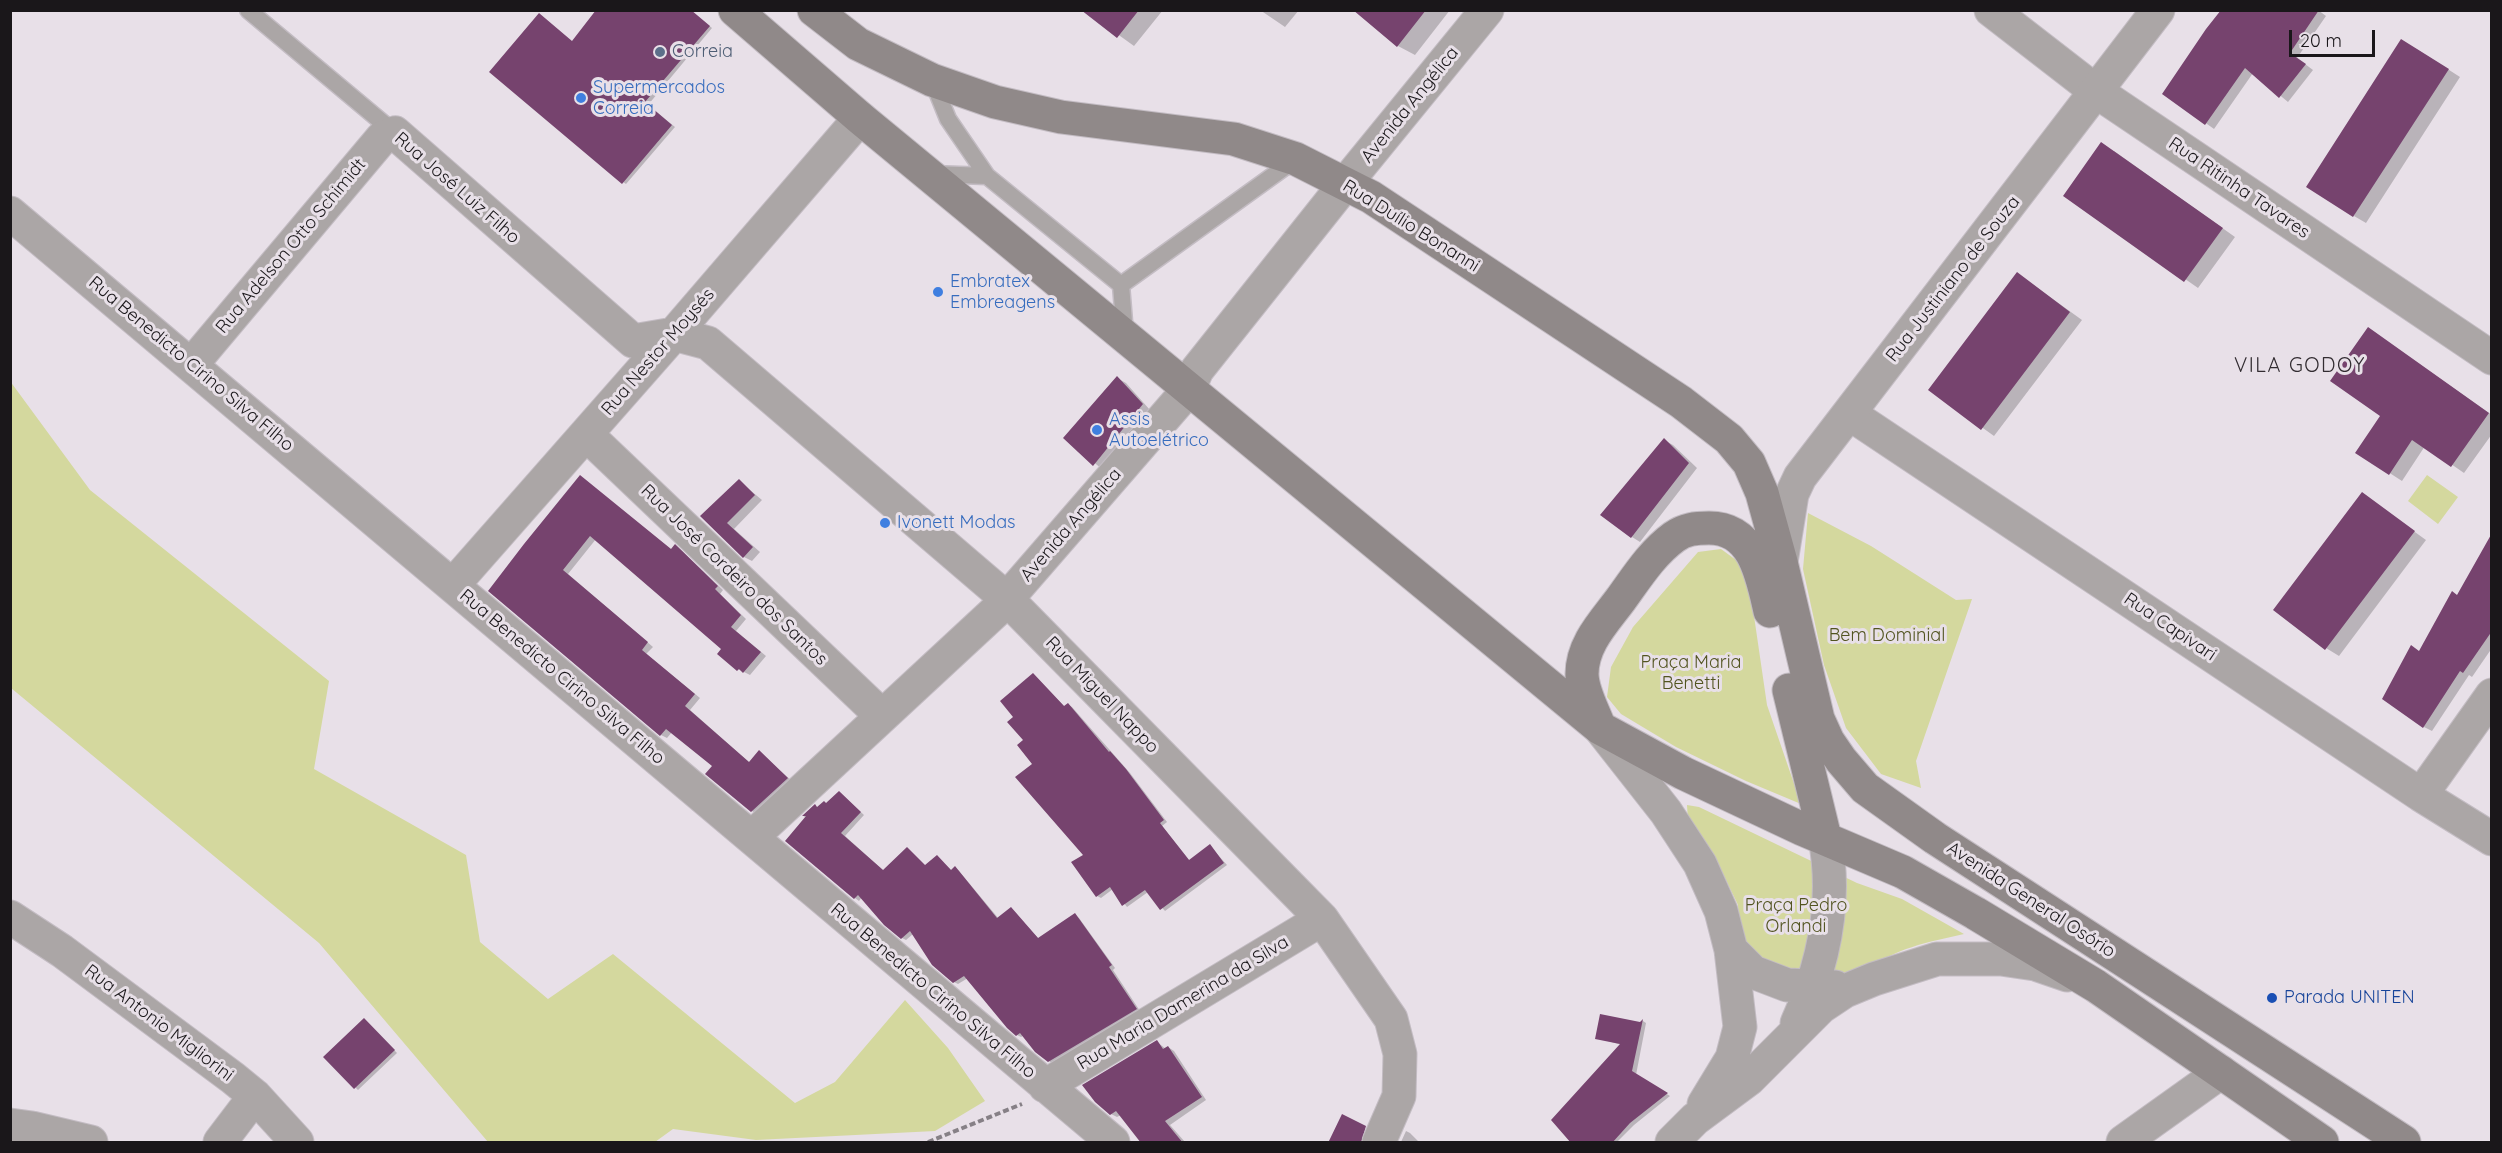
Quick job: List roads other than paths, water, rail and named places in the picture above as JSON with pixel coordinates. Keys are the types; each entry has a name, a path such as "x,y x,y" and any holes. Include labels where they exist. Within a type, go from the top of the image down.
{"main road":[{"name":"Avenida General Osório","path":"735,10 860,118 1600,728 1683,773 1903,872 1975,913 2096,986 2322,1143"},
{"name":"Rua Duílio Bonanni","path":"814,10 858,44 932,80 995,102 1061,117 1234,138 1296,159 1371,197 1662,390 1729,439 1749,463 1762,493 1781,562"},
{"path":"1600,728 1584,687 1582,675 1588,645 1652,557 1675,536 1693,528 1714,528 1735,534 1750,548 1758,565 1825,838"},
{"name":"Avenida General Osório","path":"1781,562 1818,719 1841,760 1865,788 1935,838 2404,1143"},
{"path":"1781,562 1780,650 1818,719"}],"street":[{"name":"Avenida Angélica","path":"752,837 1007,599 1189,388 1197,370 1487,10"},
{"name":"Rua Ritinha Tavares","path":"1991,10 2097,92 2492,358"},
{"name":"Rua Justiniano de Souza","path":"1781,562 1792,494 1800,477 2158,10"},
{"name":"Rua Nestor Moysés","path":"453,585 860,118"},
{"name":"Rua José Luiz Filho","path":"394,133 633,341 674,334"},
{"name":"Rua Adelson Otto Schimidt","path":"192,364 382,138 394,133"},
{"name":"Rua Benedicto Cirino Silva Filho","path":"10,213 192,364 1113,1143"},
{"name":"Rua Miguel Nappo","path":"674,334 708,344 1007,599 1322,919 1391,1019 1400,1054 1399,1096 1379,1143"},
{"name":"Rua Capivari","path":"1850,414 2421,795 2492,839"},
{"name":"Rua José Cordeiro dos Santos","path":"586,434 882,716"},
{"path":"2421,795 2492,695"},
{"path":"1600,728 1666,812 1700,864 1721,911 1731,950 1740,1027 1732,1058 1696,1131"},
{"path":"1788,1041 1814,987 1830,903 1831,868 1825,838"},
{"name":"Rua Antonio Migliorini","path":"10,916 62,951 255,1096 297,1143"},
{"name":"Rua Maria Damerina da Silva","path":"1045,1086 1322,919"},
{"path":"1731,950 1753,972 1787,985 1836,987 1874,979"},
{"path":"1672,1143 1696,1131 1821,1007 1845,991 1874,979 1937,959 2001,959 2035,964 2096,986"},
{"path":"2123,1143 2221,1072"},
{"path":"220,1143 255,1096"},
{"path":"10,1125 32,1128 91,1143"}],"lane":[{"name":"Rua José Luiz Filho","path":"248,10 394,133"},
{"path":"932,80 948,119 987,176 1122,285 1125,335"},
{"path":"1122,285 1296,159"},
{"path":"928,173 987,176"}],"place":[{"name":"Correia","path":"660,52"},
{"name":"Supermercados Correia","path":"581,98"},
{"name":"Embratex Embreagens","path":"938,292"},
{"name":"Assis Autoelétrico","path":"1097,430"},
{"name":"Ivonett Modas","path":"885,523"},
{"name":"Parada UNITEN","path":"2272,998"}],"district":[{"name":"VILA GODOY","path":"2300,366"}],"park label":[{"name":"Bem Dominial","path":"1887,636"},
{"name":"Praça Maria Benetti","path":"1691,673"},
{"name":"Praça Pedro Orlandi","path":"1796,916"}]}
